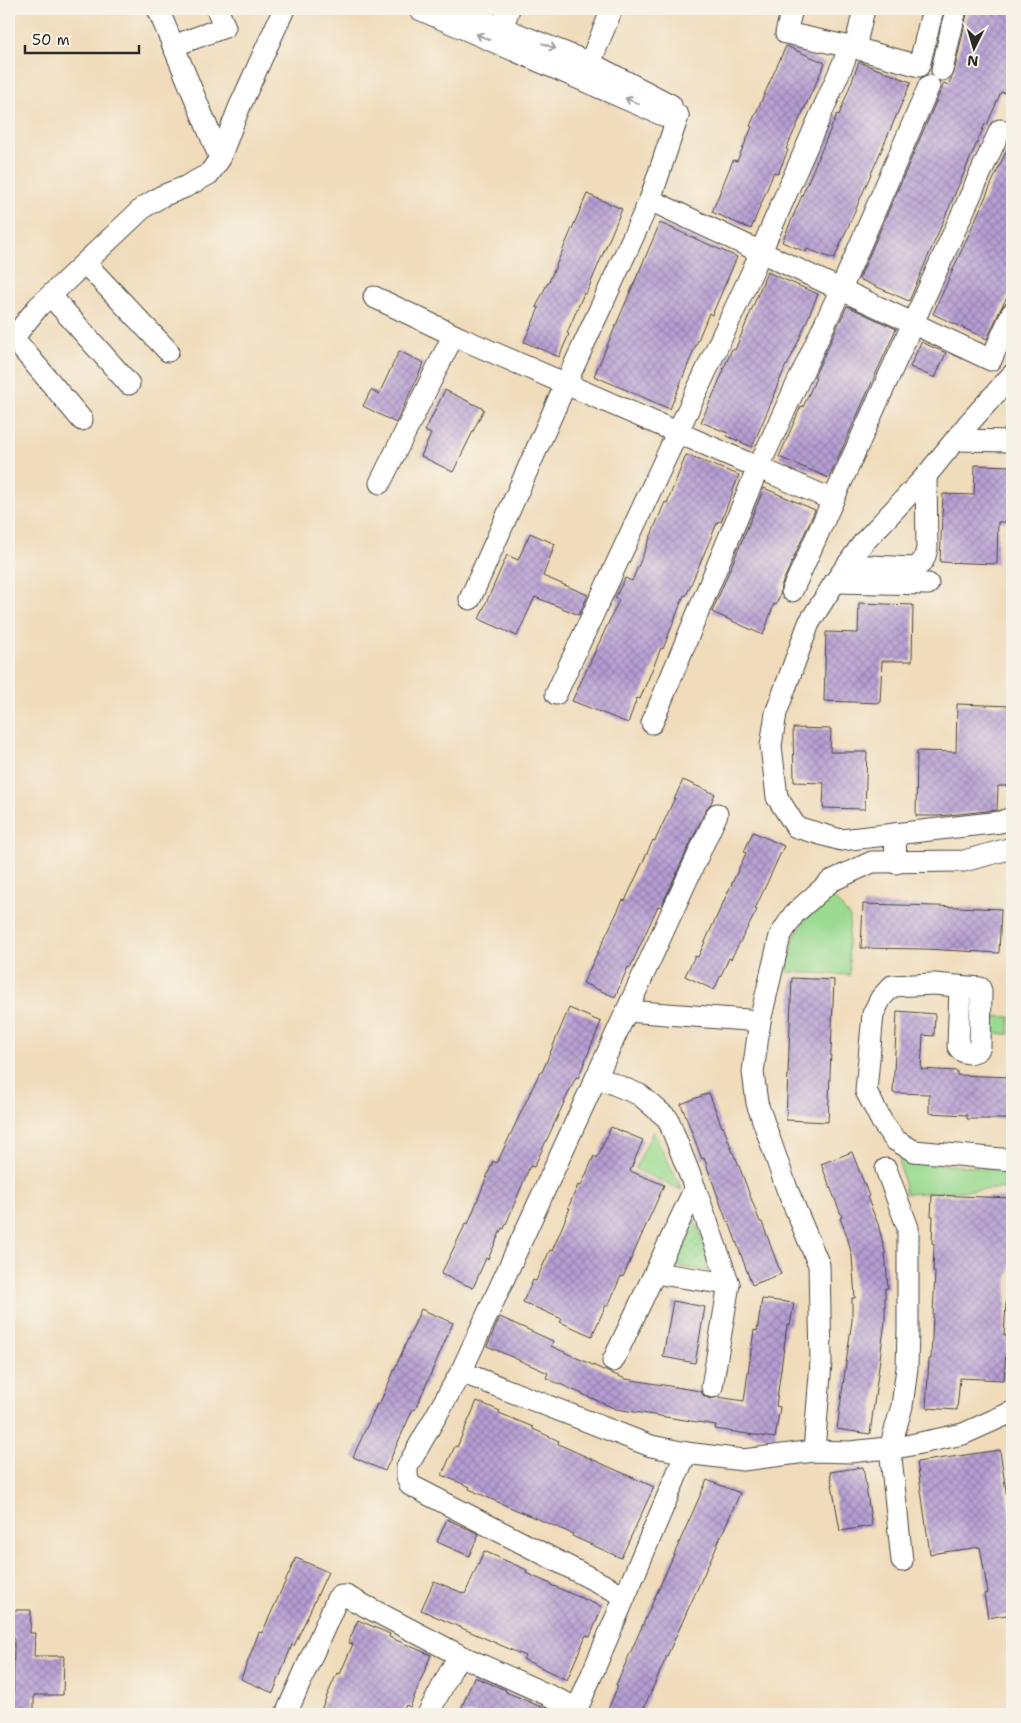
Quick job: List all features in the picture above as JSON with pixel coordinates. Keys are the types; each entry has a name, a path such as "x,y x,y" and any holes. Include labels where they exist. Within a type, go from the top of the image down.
{"street":[{"path":"158,9 220,158"},
{"path":"173,46 225,27 217,9"},
{"path":"9,332 14,337 38,308 144,208 162,196 185,187 209,174 220,158 239,108 284,9"},
{"path":"419,9 664,116 678,116"},
{"path":"455,9 506,18 670,104 678,116"},
{"path":"590,63 612,9"},
{"path":"792,9 786,33 850,54 919,66 933,9"},
{"path":"556,694 762,252 850,54 864,9"},
{"path":"652,723 758,468 841,289 935,78 956,9"},
{"path":"470,599 650,200 678,116"},
{"path":"792,590 1000,130"},
{"path":"650,200 991,360 1012,313"},
{"path":"86,263 168,351"},
{"path":"51,296 129,384"},
{"path":"374,297 460,338 833,500"},
{"path":"9,332 82,420"},
{"path":"380,483 448,346 453,339 460,338"},
{"path":"1012,375 926,476 864,543 835,582 810,623 776,713 771,746 777,797 796,827 841,840 1000,822 1012,818"},
{"path":"962,432 1012,427"},
{"path":"962,432 1012,441"},
{"path":"849,565 914,568 925,559 927,548 926,476"},
{"path":"835,582 928,584"},
{"path":"625,1596 410,1485 407,1477 407,1467 461,1372 717,814"},
{"path":"896,834 896,863"},
{"path":"871,837 872,862"},
{"path":"814,1451 821,1362 819,1265 787,1189 758,1103 753,1072 760,1021 780,936 794,914 831,881 872,862 964,861 1012,848"},
{"path":"960,987 934,984 892,986 881,998 874,1014 866,1091 882,1122 895,1140 914,1151 1012,1160"},
{"path":"627,1011 760,1021"},
{"path":"597,1077 640,1095 668,1119 696,1188 729,1284 712,1388"},
{"path":"886,1169 908,1228 906,1368 902,1406 890,1448 902,1561"},
{"path":"613,1360 696,1188"},
{"path":"655,1272 729,1284"},
{"path":"461,1372 651,1446 686,1453 742,1460 814,1451 850,1452 890,1448 963,1434 1012,1412"},
{"path":"286,1714 337,1599 341,1596 346,1596 460,1655 576,1711 686,1453"},
{"path":"428,1714 460,1655"}],"green space":[{"path":"832,896 850,917 848,944 850,975 787,972 794,939 804,920"},
{"path":"990,1016 1010,1017 1009,1034 989,1033"},
{"path":"653,1131 682,1190 635,1169"},
{"path":"899,1161 1012,1170 1012,1188 906,1194"},
{"path":"695,1221 717,1272 667,1265 688,1223"}],"building":[{"path":"968,9 1012,9 1012,71 1006,93 1001,92 987,125 985,124 909,301 859,279 944,83 948,85 954,73"},
{"path":"786,46 825,63 786,149 788,150 778,174 774,172 751,229 712,212 733,160 737,161 752,127 750,126"},
{"path":"859,62 911,82 834,259 807,249 806,252 782,242 837,114 839,115"},
{"path":"1012,138 1012,298 1008,296 987,339 933,314"},
{"path":"587,194 622,209 586,294 584,293 559,357 524,342 539,308 536,307"},
{"path":"660,223 737,257 712,315 709,313 670,409 594,376"},
{"path":"767,272 818,294 752,447 727,436 728,433 701,422 732,349 735,350"},
{"path":"847,306 896,329 829,478 779,457"},
{"path":"921,342 946,353 935,378 910,367"},
{"path":"399,351 424,363 396,423 363,406 371,390 379,394"},
{"path":"445,390 484,409 453,472 421,456 431,434 425,431"},
{"path":"686,455 739,475 721,522 718,521 686,596 684,595 663,649 661,648 640,699 637,698 628,723 572,701 619,600 615,598 625,578 632,581"},
{"path":"975,465 1012,466 1012,522 998,522 997,564 940,562 943,494 974,495"},
{"path":"764,488 815,510 781,586 780,595 776,605 774,604 763,635 712,612"},
{"path":"530,533 555,544 543,576 588,595 579,615 535,597 517,636 479,619 507,555 518,560"},
{"path":"859,603 913,605 912,661 882,661 880,703 824,701 826,632 858,633"},
{"path":"957,704 1012,706 1012,786 998,786 997,810 939,816 916,816 917,751 956,752"},
{"path":"793,728 831,729 830,752 867,752 865,809 823,808 824,783 794,782"},
{"path":"683,780 715,794 706,809 661,907 658,906 615,997 583,983 623,900 625,901 653,840 655,841"},
{"path":"753,832 784,846 755,909 757,910 731,959 729,958 714,990 685,976 695,956 698,957 746,853 744,852"},
{"path":"863,904 1001,909 999,953 861,948"},
{"path":"792,978 834,980 828,1122 786,1120"},
{"path":"569,1008 601,1022 578,1078 576,1077 534,1167 530,1166 504,1229 502,1228 488,1259 486,1258 473,1288 441,1274 466,1223 468,1224 493,1161 497,1163 540,1072 542,1072"},
{"path":"897,1011 935,1014 934,1036 923,1035 921,1069 957,1071 957,1075 1012,1077 1012,1119 967,1119 967,1115 929,1113 929,1094 893,1093"},
{"path":"709,1093 760,1222 762,1222 781,1274 752,1285 704,1158 702,1159 681,1104"},
{"path":"611,1127 643,1140 630,1171 664,1185 623,1277 621,1276 592,1336 560,1322 562,1319 523,1302 533,1280 536,1281 550,1250 552,1251 578,1185 581,1186 594,1156 597,1158"},
{"path":"852,1152 878,1224 885,1252 888,1288 885,1288 885,1321 870,1434 837,1429 852,1320 852,1298 855,1298 852,1256 847,1236 840,1218 842,1217 821,1164"},
{"path":"932,1195 1012,1198 1011,1245 1004,1335 1007,1336 1004,1380 960,1378 957,1410 926,1408 929,1359 931,1359 935,1272 933,1272"},
{"path":"762,1299 794,1303 790,1325 787,1325 776,1406 780,1407 775,1438 715,1429 716,1425 616,1409 546,1378 548,1373 487,1346 500,1317 553,1341 551,1346 626,1379 700,1391 710,1399 718,1397 744,1401 754,1330 757,1331"},
{"path":"673,1301 705,1307 695,1363 663,1357"},
{"path":"421,1309 453,1323 415,1410 413,1409 385,1471 353,1457 377,1404 379,1405"},
{"path":"477,1401 500,1411 499,1413 533,1427 533,1429 559,1441 558,1444 654,1487 621,1558 572,1536 573,1534 493,1500 469,1489 470,1487 442,1475 455,1446 457,1447"},
{"path":"1000,1450 1012,1533 1012,1614 988,1618 984,1594 988,1593 980,1547 930,1554 917,1462"},
{"path":"863,1467 872,1526 840,1531 830,1472"},
{"path":"707,1480 740,1493 641,1714 606,1714 618,1686 616,1685"},
{"path":"447,1519 479,1534 469,1556 437,1542"},
{"path":"484,1551 527,1570 526,1573 551,1585 602,1607 590,1637 586,1635 567,1680 523,1659 525,1656 421,1610 434,1581 465,1594"},
{"path":"296,1558 328,1572 294,1646 292,1645 273,1693 241,1679 259,1632 262,1633"},
{"path":"9,1610 31,1610 30,1633 35,1633 34,1656 64,1656 63,1695 34,1695 34,1714 13,1714 14,1636 9,1636"},
{"path":"358,1620 390,1634 389,1637 431,1655 410,1707 406,1705 402,1714 319,1714 337,1673 340,1674 353,1644 348,1643"},
{"path":"474,1677 506,1690 506,1692 558,1714 459,1714"}]}
